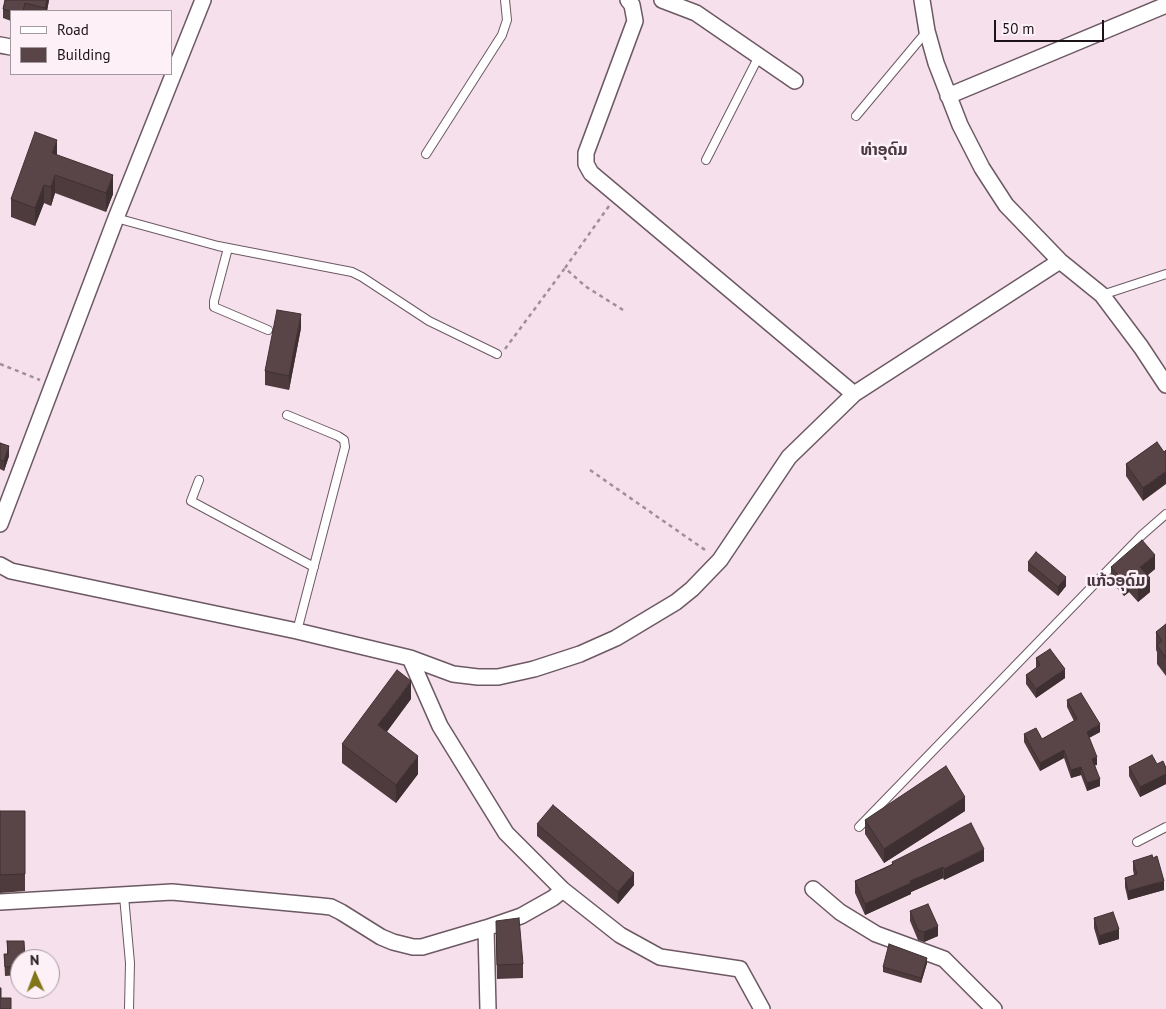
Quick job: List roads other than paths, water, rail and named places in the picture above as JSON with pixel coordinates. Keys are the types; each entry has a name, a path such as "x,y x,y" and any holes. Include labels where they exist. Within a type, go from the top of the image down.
{"street":[{"path":"172,67 203,0"},
{"path":"628,0 632,6 635,21 586,152 586,164 591,173 854,394"},
{"path":"662,0 696,13 795,81"},
{"path":"922,0 927,31 936,63 960,125 982,168 1006,205 1060,261 1102,295 1142,347 1166,385"},
{"path":"948,96 1166,5"},
{"path":"0,524 54,385 169,75"},
{"path":"0,565 10,571 297,630 410,658 453,674 498,677 534,669 580,654 616,638 676,602 692,589 720,560 789,457 854,394 1060,261"},
{"path":"410,658 440,726 506,833 563,890 620,935 660,958 740,969 762,1009"},
{"path":"813,889 840,912 876,934 944,959 994,1009"},
{"path":"0,902 177,892 331,907 381,937 413,947 422,947 521,916 553,898 563,890"},
{"path":"486,928 488,1009"}],"lane":[{"path":"426,154 502,35 507,20 506,0"},
{"path":"856,116 927,31"},
{"path":"706,160 759,56"},
{"path":"116,218 228,248 352,272 429,321 497,354"},
{"path":"228,248 214,307 268,330"},
{"path":"1102,295 1166,274"},
{"path":"287,415 338,436 344,440 345,448 297,630"},
{"path":"199,480 191,501 314,567"},
{"path":"859,827 1142,535 1166,514"},
{"path":"1137,842 1166,827"},
{"path":"124,896 130,963 129,1009"}],"district":[{"name":"ທ່າອຸດົມ","path":"884,150"},
{"name":"ແກ້ວອຸດົມ","path":"1116,581"}]}
